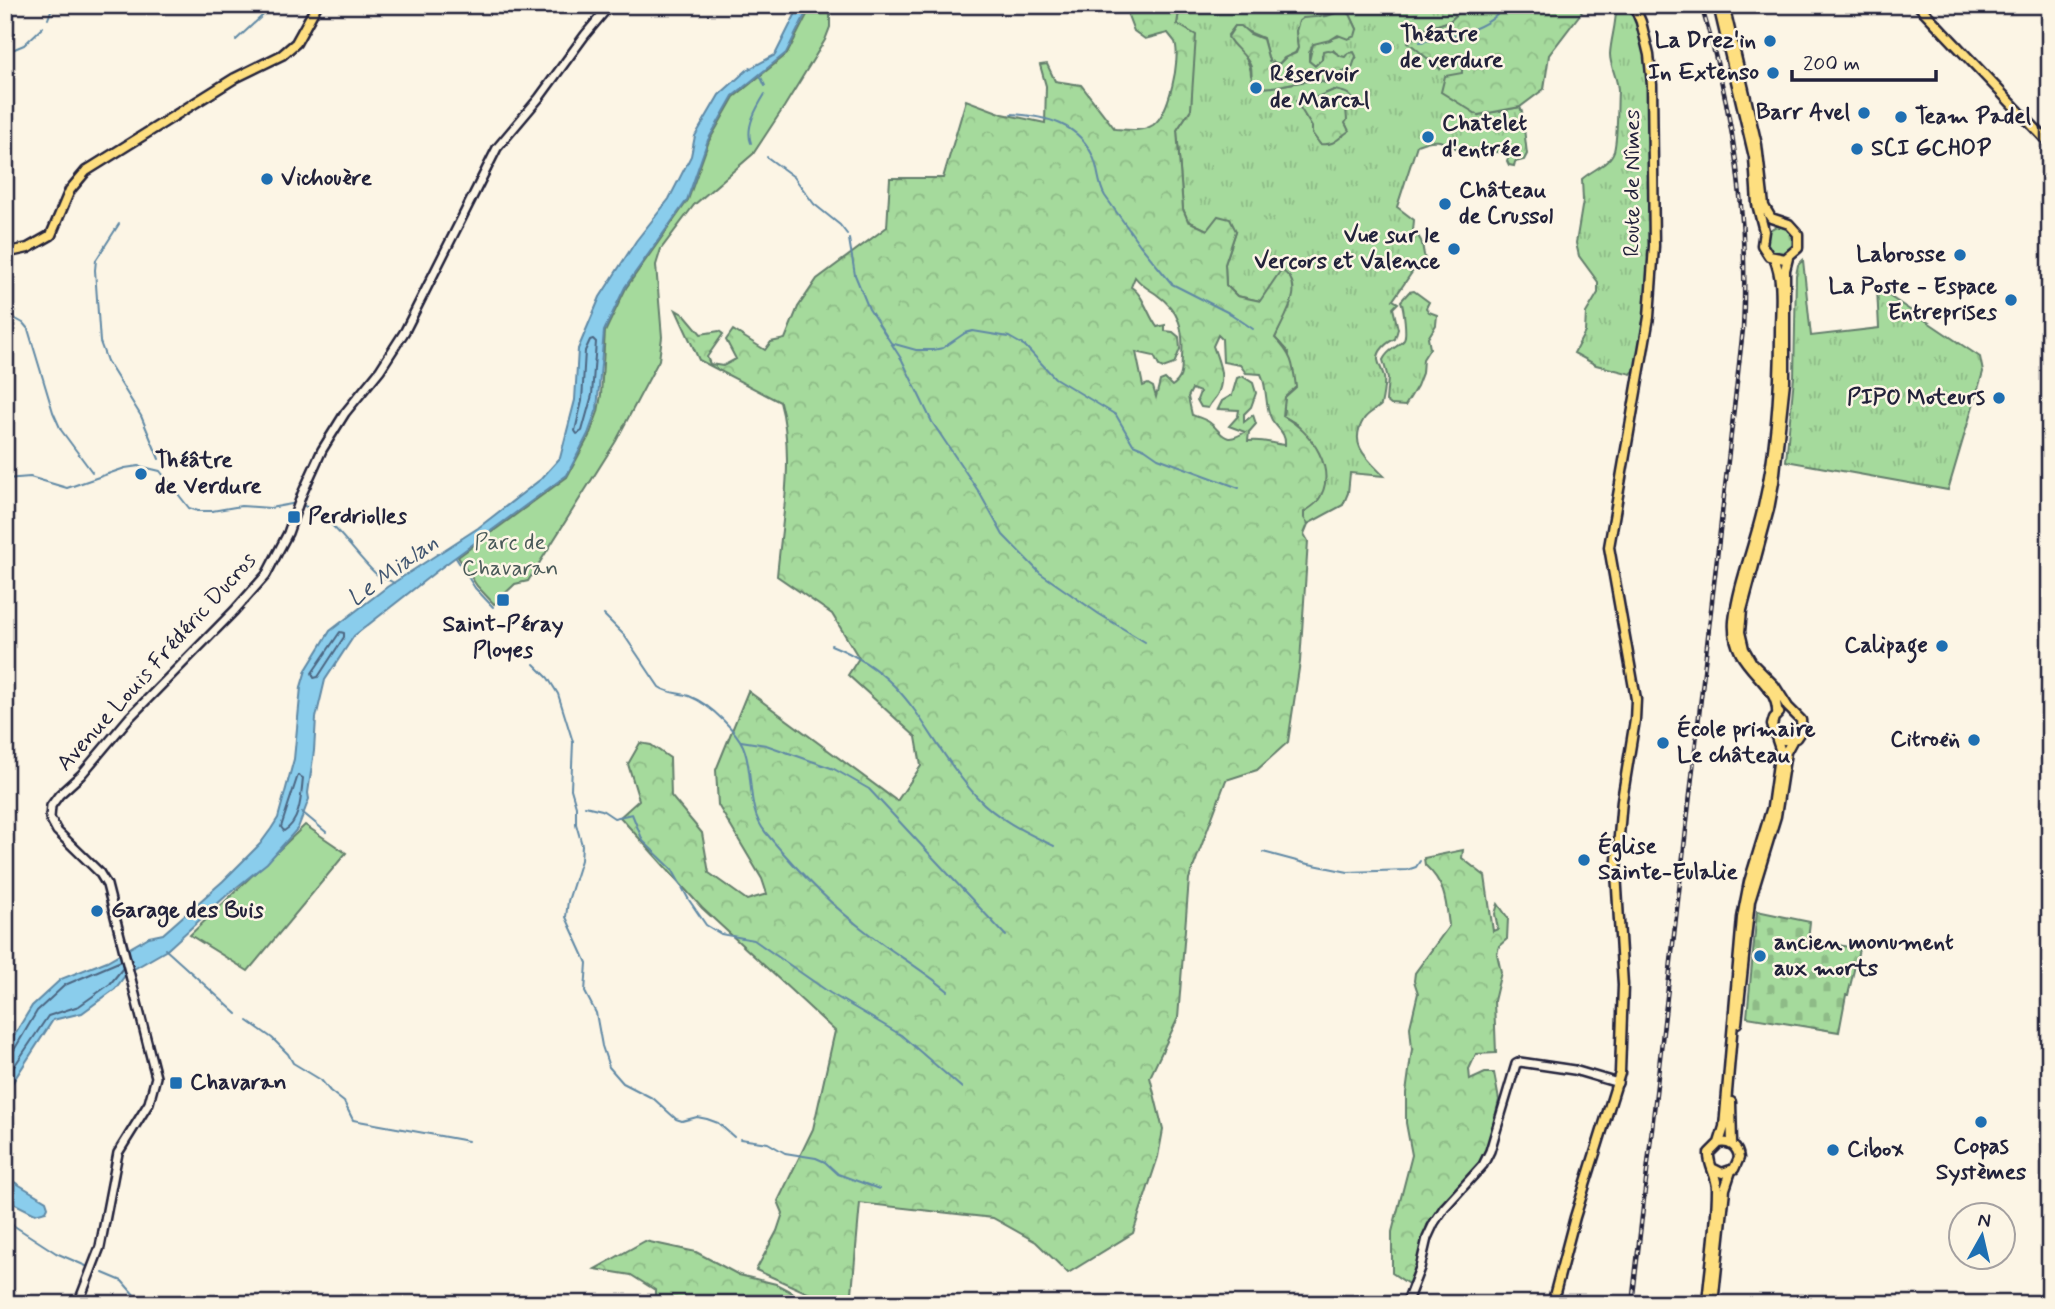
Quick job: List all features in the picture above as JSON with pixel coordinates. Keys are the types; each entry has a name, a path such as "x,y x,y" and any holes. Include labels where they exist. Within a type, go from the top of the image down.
{"main road":[{"path":"5,253 29,248 51,235 70,190 86,171 235,78 290,49 303,32 317,5"},
{"name":"Avenue Louis Frédéric Ducros","path":"78,1304 100,1247 118,1153 148,1094 151,1079 147,1042 103,877 57,831 50,818 51,806 129,718 257,585 279,552 322,450 380,370 410,323 497,148 610,5"},
{"name":"Route de Nîmes","path":"1618,1083 1623,985 1616,868 1636,699 1609,547 1649,317 1654,246 1649,55 1634,5"},
{"path":"1718,5 1751,145 1757,204 1764,231 1762,245 1766,253 1774,258 1788,258"},
{"path":"1724,5 1757,145 1764,206 1768,215 1793,227 1799,238 1798,248 1788,258 1785,270 1785,381 1774,482 1742,610 1740,632 1748,656 1802,723 1801,732 1793,739 1786,752 1776,816 1750,901 1735,1045 1731,1144"},
{"path":"1918,5 2050,144"},
{"path":"1764,231 1779,222"},
{"path":"1707,1304 1717,1194 1709,1153 1719,1143 1724,1127 1741,918 1749,882 1771,814 1780,755 1772,725 1777,715 1775,697 1747,666 1734,632 1737,609 1767,491 1777,414 1780,374 1780,280 1774,258"},
{"path":"1777,715 1792,711"},
{"path":"1777,736 1784,740 1793,739"},
{"path":"1406,1304 1434,1223 1483,1164 1490,1151 1512,1072 1519,1062 1574,1070 1618,1083 1581,1199 1562,1279 1552,1304"},
{"path":"1714,1169 1723,1173 1731,1171 1737,1166 1739,1158 1737,1150 1731,1144 1719,1143"},
{"path":"1713,1304 1725,1189 1731,1171"}],"green space":[{"name":"Parc de Chavaran","path":"812,5 824,5 830,15 830,27 825,40 784,107 753,154 694,205 661,249 656,265 662,337 659,360 616,441 528,581 515,584 494,604 477,586 458,557 567,477 589,436 598,412 605,332 626,288 688,200 709,141 734,97 787,54"},
{"path":"1124,5 1180,5 1177,24 1196,35 1191,109 1177,130 1183,209 1188,221 1207,230 1218,216 1230,219 1236,231 1225,264 1226,285 1237,296 1260,301 1281,270 1289,276 1293,284 1288,311 1275,338 1291,360 1296,387 1285,397 1283,416 1303,431 1312,442 1324,465 1325,478 1317,502 1304,512 1308,524 1304,534 1308,541 1300,662 1288,742 1257,770 1226,780 1189,879 1178,1018 1150,1077 1163,1130 1158,1157 1133,1233 1068,1273 1036,1242 993,1218 860,1203 852,1293 830,1303 756,1270 777,1231 783,1213 778,1201 813,1129 835,1031 702,908 620,817 639,800 628,764 640,743 651,745 670,758 671,796 702,833 709,873 747,900 767,894 762,879 718,805 716,770 748,691 897,801 921,766 916,737 848,675 859,658 832,614 777,576 787,466 787,444 780,402 699,360 676,310 686,316 701,334 719,331 723,334 707,357 710,364 723,366 736,359 726,340 733,330 765,350 771,342 785,339 798,307 817,279 887,227 890,178 943,178 966,100 1003,114 1045,123 1046,86 1040,65 1047,64 1055,81 1081,85 1115,129 1140,130 1153,125 1159,119 1169,98 1175,73 1175,42 1168,33 1145,39 1134,31","holes":["1135,277 1164,300 1175,314 1181,329 1180,376 1172,386 1165,379 1160,381 1156,397 1153,387 1148,384 1143,386 1136,352 1154,356 1163,368 1174,364 1180,349 1179,337 1173,332 1165,331 1165,325 1157,327 1139,295 1131,287","1218,335 1222,339 1223,362 1240,365 1246,373 1261,374 1270,415 1283,434 1285,445 1248,441 1249,432 1256,424 1253,415 1244,422 1244,414 1251,407 1256,393 1253,383 1242,376 1237,378 1232,395 1222,401 1218,409 1239,410 1238,416 1229,426 1245,432 1228,438 1207,421 1192,415 1188,397 1192,389 1200,392 1197,400 1201,407 1208,408 1220,389 1221,370 1213,346"]},
{"path":"1180,5 1467,5 1450,21 1422,30 1440,69 1445,60 1462,58 1462,74 1478,115 1520,107 1522,112 1527,154 1524,160 1515,162 1514,166 1509,165 1509,155 1504,153 1470,153 1440,141 1417,145 1397,207 1414,220 1413,231 1422,242 1426,263 1415,268 1393,300 1398,303 1393,308 1398,329 1395,339 1383,347 1378,357 1384,380 1381,405 1364,419 1358,436 1361,450 1384,476 1350,473 1348,493 1343,505 1308,524 1304,518 1297,424 1283,416 1289,353 1275,338 1281,324 1260,301 1237,296 1226,285 1225,264 1236,231 1207,230 1188,221 1183,209 1177,130 1191,109 1192,83 1184,29 1177,24","holes":["1341,11 1350,14 1357,29 1313,44 1309,61 1315,66 1322,59 1322,55 1333,50 1340,57 1356,58 1351,66 1325,83 1315,80 1263,88 1251,75 1246,59 1228,35 1235,26 1263,38 1269,61 1279,64 1284,58 1295,53 1298,48 1296,31 1310,19","1334,90 1354,104 1346,109 1344,123 1347,127 1343,136 1305,117 1310,100"]},
{"path":"1467,5 1610,5 1601,12 1584,9 1549,55 1544,89 1520,107 1478,115 1441,92 1445,76 1462,73 1462,59 1445,60 1440,69 1408,42 1422,30 1450,21"},
{"path":"1616,5 1634,5 1649,55 1654,246 1641,363 1631,374 1596,365 1574,353 1585,332 1586,313 1598,293 1598,282 1579,256 1576,243 1583,201 1582,179 1605,163 1614,151 1618,91 1610,54"},
{"path":"1341,11 1350,14 1357,29 1355,36 1348,39 1338,35 1313,44 1309,53 1309,61 1315,66 1322,59 1323,51 1330,50 1345,57 1354,52 1356,56 1352,68 1340,73 1338,81 1335,82 1309,80 1260,87 1252,80 1249,62 1228,37 1235,26 1241,26 1250,34 1263,39 1269,61 1279,64 1296,53 1299,21"},
{"path":"1334,90 1350,95 1354,100 1355,104 1346,109 1345,123 1349,131 1333,143 1320,144 1296,101 1301,98 1311,100"},
{"path":"1780,226 1790,230 1794,240 1790,250 1780,254 1770,250 1766,240 1770,230"},
{"path":"1803,260 1811,336 1879,328 1877,288 1980,357 1983,372 1948,490 1786,461 1794,377 1796,275 1798,265"},
{"path":"1414,291 1429,302 1426,308 1437,315 1436,325 1428,338 1430,348 1423,359 1417,386 1405,406 1391,405 1386,401 1388,378 1383,360 1387,353 1404,340 1405,321 1401,301 1409,292"},
{"path":"305,825 346,853 248,971 190,935"},
{"path":"1463,850 1462,858 1485,876 1493,931 1498,929 1495,914 1498,904 1508,918 1507,939 1499,946 1497,954 1501,972 1494,1001 1496,1053 1476,1054 1469,1069 1470,1080 1485,1073 1494,1073 1499,1100 1488,1147 1481,1161 1427,1225 1419,1264 1410,1285 1392,1273 1392,1232 1412,1155 1406,1123 1406,1093 1412,1049 1410,1027 1418,993 1414,981 1415,973 1449,926 1441,885 1425,865 1424,858"},
{"path":"1757,911 1810,922 1808,939 1859,949 1839,1032 1747,1017"},
{"path":"645,1241 696,1252 739,1275 776,1284 814,1304 655,1304 655,1290 631,1275 595,1269"}],"water":[{"name":"Le Mialan","path":"800,5 810,5 786,53 733,96 708,140 687,200 625,287 604,331 597,409 588,434 567,475 354,636 325,680 316,718 309,799 298,828 267,863 227,895 167,950 127,973 115,989 82,1013 53,1020 5,1094 5,1050 32,1006 61,979 107,961 149,937 163,934 223,881 271,829 278,818 294,759 301,687 306,670 330,631 387,587 478,528 541,479 560,458 575,400 578,349 600,297 636,241 669,199 691,156 695,136 719,95 747,70 775,55"},
{"path":"11,1180 46,1201 46,1211 35,1214 5,1199 5,1184"}],"waterway":[{"path":"48,19 53,5"},
{"path":"236,40 274,5"},
{"path":"1420,42 1479,27 1498,14 1505,5"},
{"path":"5,53 24,45 43,27"},
{"path":"760,75 765,86"},
{"path":"751,143 751,124 765,94"},
{"path":"1011,114 1049,120 1071,129 1088,147 1105,196 1172,284 1231,314 1253,329"},
{"path":"767,157 794,177 814,204 847,234"},
{"path":"119,224 96,260 100,342 107,361 141,416 159,459"},
{"path":"849,239 855,275 869,309 902,360 932,422 979,492 1003,535 1040,573 1145,642"},
{"path":"5,313 28,329 61,430 92,472"},
{"path":"891,343 916,350 933,350 943,348 965,333 973,331 1009,337 1025,346 1055,378 1116,415 1133,444 1158,458 1239,488"},
{"path":"5,479 30,477 67,488 125,468 139,466 160,471 189,508 198,511 241,506 270,508 297,503"},
{"path":"302,505 332,525 375,573 394,583"},
{"path":"456,558 475,588 493,607"},
{"path":"604,615 624,635 659,687 703,703 737,736 747,757 753,802 759,823 790,860 827,899 855,923 948,991"},
{"path":"831,645 859,659 900,692 958,775 985,805 1013,825 1054,846"},
{"path":"534,664 548,678 558,694 573,742 571,789 582,845 581,860 568,901 566,917 587,963 585,992 596,1013 609,1067 623,1083 654,1099 676,1119 707,1119 718,1123 734,1137"},
{"path":"741,741 766,745 834,769 869,789 1006,936"},
{"path":"585,806 602,810 614,818 632,814 643,841 672,869 706,925 721,934 754,940 830,993 901,1035 962,1088"},
{"path":"302,812 326,832"},
{"path":"1263,852 1348,872 1407,870 1416,867 1420,861"},
{"path":"165,949 237,1014"},
{"path":"248,1021 272,1038 293,1063 321,1080 344,1102 353,1120 468,1141"},
{"path":"740,1139 768,1143 785,1153 816,1158 838,1174 879,1189"},
{"path":"5,1220 56,1253 86,1266"},
{"path":"103,1273 122,1281 142,1304"},
{"path":"478,1304 486,1301 495,1304"},
{"path":"708,1304 733,1304"}],"railway":[{"path":"1632,1304 1743,329 1744,246 1737,165 1722,85 1701,5"}],"place":[{"name":"La Drez'in","path":"1770,41"},
{"name":"Théatre de verdure","path":"1386,48"},
{"name":"In Extenso","path":"1773,73"},
{"name":"Réservoir de Marcal","path":"1256,88"},
{"name":"Barr Avel","path":"1864,113"},
{"name":"Team Padel","path":"1901,117"},
{"name":"Chatelet d'entrée","path":"1428,137"},
{"name":"SCI GCHOP","path":"1857,149"},
{"name":"Vichouère","path":"267,179"},
{"name":"Château de Crussol","path":"1445,204"},
{"name":"Vue sur le Vercors et Valence","path":"1454,249"},
{"name":"Labrosse","path":"1960,255"},
{"name":"La Poste - Espace Entreprises","path":"2011,300"},
{"name":"PIPO Moteurs","path":"1999,398"},
{"name":"Théâtre de Verdure","path":"141,474"},
{"name":"Perdriolles","path":"294,517"},
{"name":"Saint-Péray Ployes","path":"503,600"},
{"name":"Calipage","path":"1942,646"},
{"name":"Citroën","path":"1974,740"},
{"name":"École primaire Le château","path":"1663,743"},
{"name":"Église Sainte-Eulalie","path":"1584,860"},
{"name":"Garage des Buis","path":"97,911"},
{"name":"ancien monument aux morts","path":"1760,956"},
{"name":"Chavaran","path":"176,1083"},
{"name":"Copas Systèmes","path":"1981,1122"},
{"name":"Cibox","path":"1833,1150"}]}
